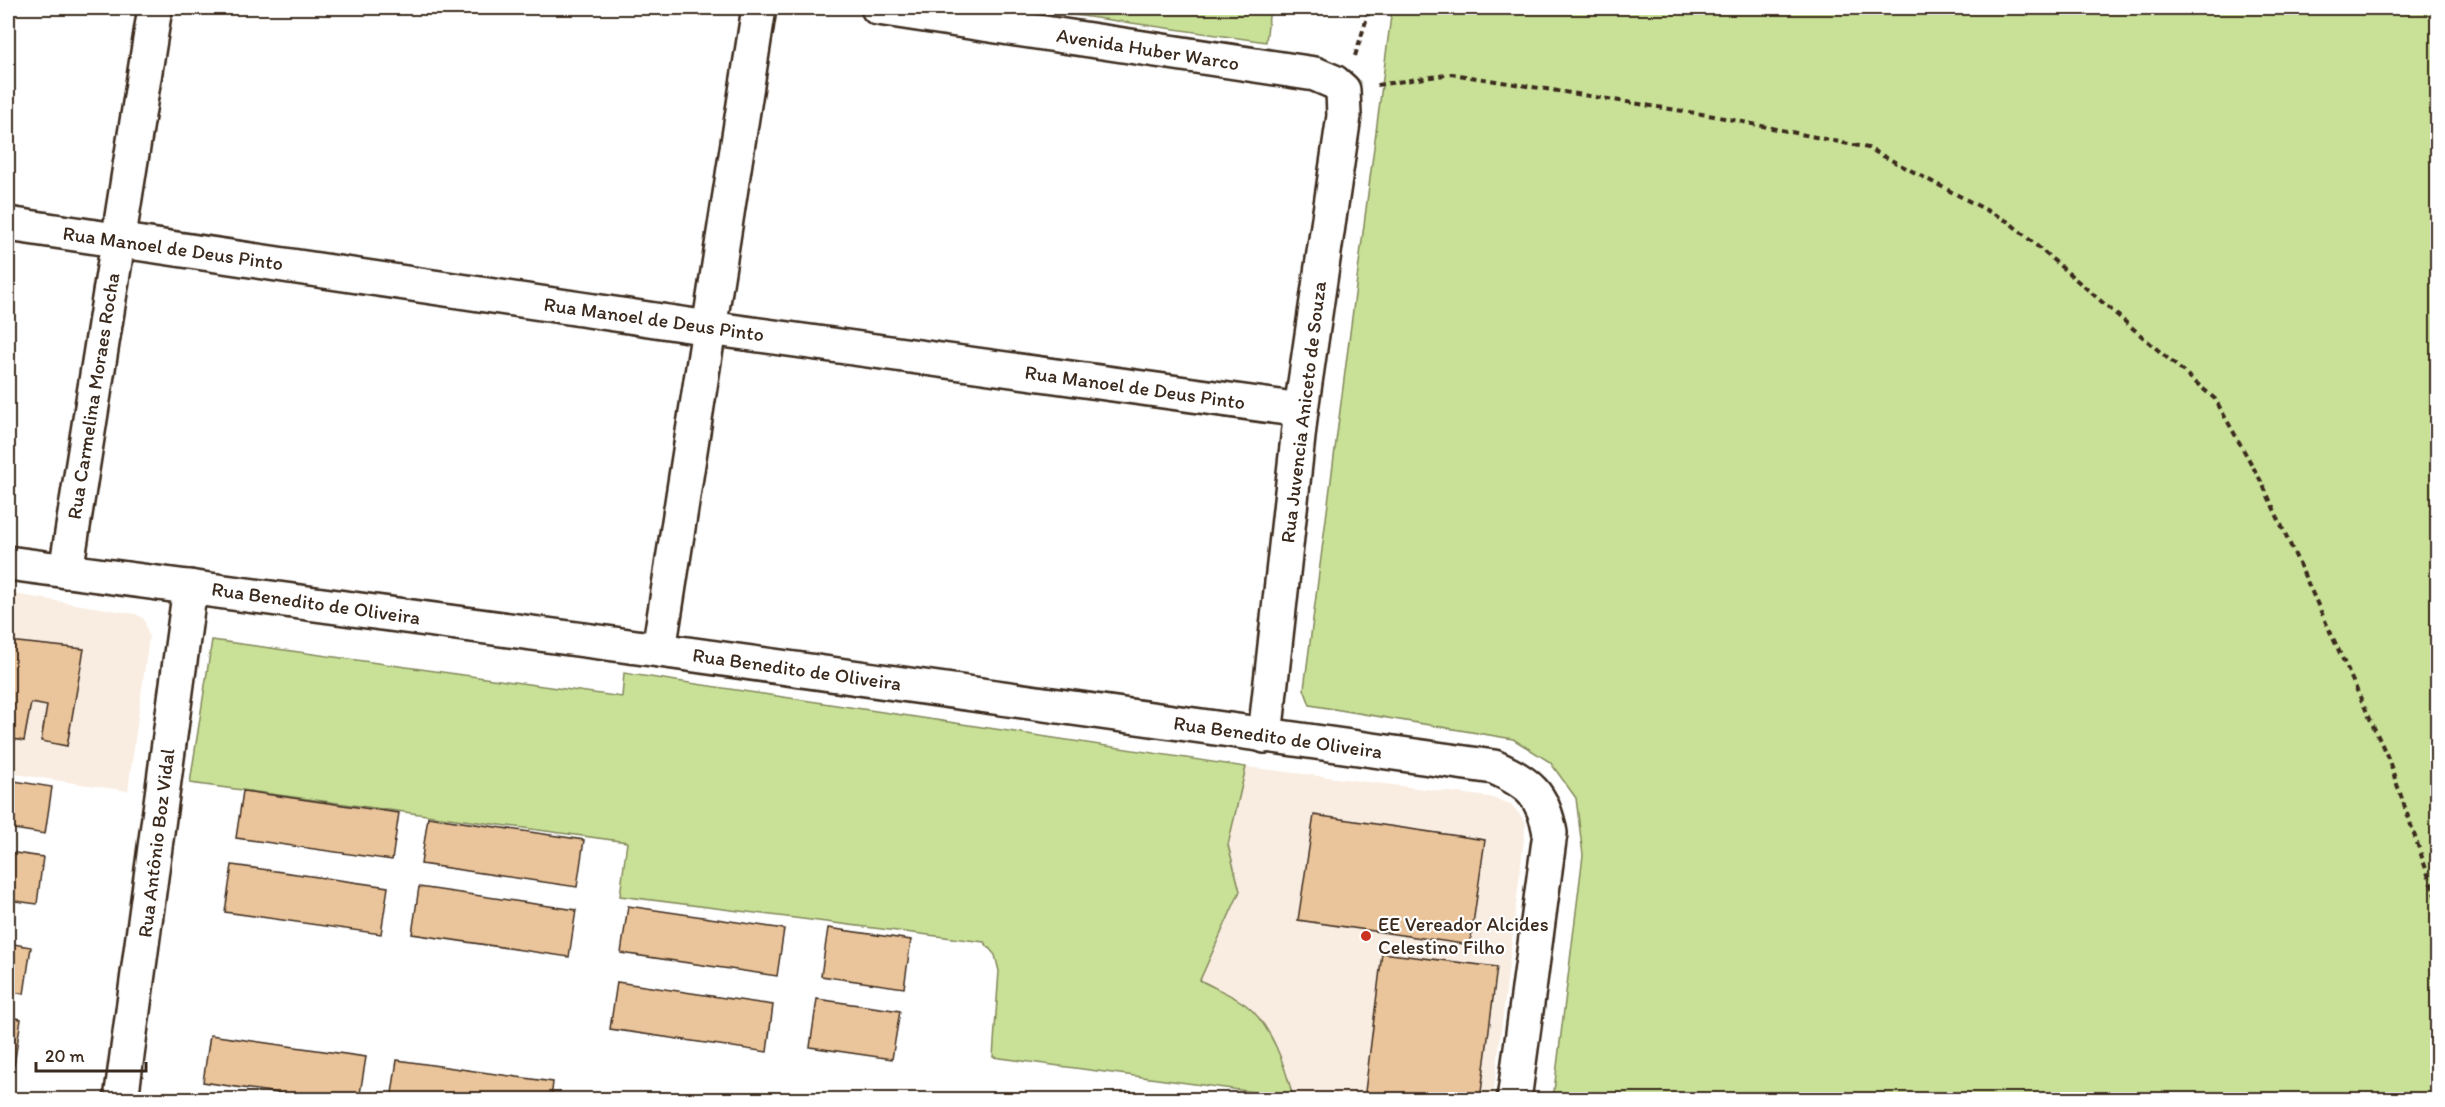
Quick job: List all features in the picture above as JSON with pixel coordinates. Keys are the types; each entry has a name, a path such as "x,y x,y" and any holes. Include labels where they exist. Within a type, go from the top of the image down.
{"street":[{"name":"Rua Carmelina Moraes Rocha","path":"66,571 155,8"},
{"path":"659,650 759,8"},
{"name":"Avenida Huber Warco","path":"878,8 1315,74 1334,82 1343,90"},
{"name":"Rua Juvencia Aniceto de Souza","path":"1265,736 1301,410 1344,116 1343,90"},
{"name":"Rua Manoel de Deus Pinto","path":"8,224 709,328 1301,410"},
{"name":"Rua Benedito de Oliveira","path":"8,563 659,650 1494,768 1516,777 1534,791 1546,810 1550,833 1514,1100"},
{"name":"Rua Antônio Boz Vidal","path":"121,1100 189,586"}],"path":[{"path":"1370,8 1343,90 1452,74 1714,116 1868,148 2009,222 2215,399 2262,483 2388,759 2438,904"}],"shaded area":[{"path":"8,593 136,614 144,619 149,637 128,791 8,773"},
{"name":"EE Vereador Alcides Celestino Filho","path":"1246,767 1490,797 1511,804 1526,822 1493,1099 1294,1099 1286,1070 1266,1030 1246,1005 1200,980 1240,891 1228,845"}],"green space":[{"path":"1025,8 1270,8 1266,42"},
{"path":"1392,8 2437,8 2437,1099 1553,1099 1583,855 1576,798 1550,762 1513,739 1310,705 1304,689"},
{"path":"212,640 622,697 624,673 1246,767 1228,845 1240,891 1200,980 1241,1001 1263,1024 1276,1047 1293,1097 993,1057 999,971 995,955 984,942 620,896 627,842 190,783"}],"building":[{"path":"8,641 84,649 67,746 41,741 47,706 31,703 24,741 8,738"},
{"path":"8,780 52,787 45,834 8,828"},
{"path":"243,791 399,813 392,860 236,838"},
{"path":"1314,815 1485,840 1470,945 1298,920"},
{"path":"428,817 584,840 577,887 421,864"},
{"path":"8,852 43,857 37,904 8,900"},
{"path":"232,865 388,887 381,934 225,912"},
{"path":"419,887 576,910 569,957 412,934"},
{"path":"628,906 784,929 777,976 621,953"},
{"path":"828,928 911,940 904,988 821,976"},
{"path":"8,943 31,947 24,994 8,991"},
{"path":"1382,953 1497,967 1480,1100 1364,1100"},
{"path":"617,982 773,1005 767,1052 610,1029"},
{"path":"817,999 900,1011 892,1059 810,1047"},
{"path":"8,1017 21,1019 14,1066 8,1065"},
{"path":"210,1035 366,1057 359,1100 324,1100 203,1082"},
{"path":"397,1060 553,1082 551,1100 391,1100"}],"place":[{"name":"EE Vereador Alcides Celestino Filho","path":"1366,936"}]}
